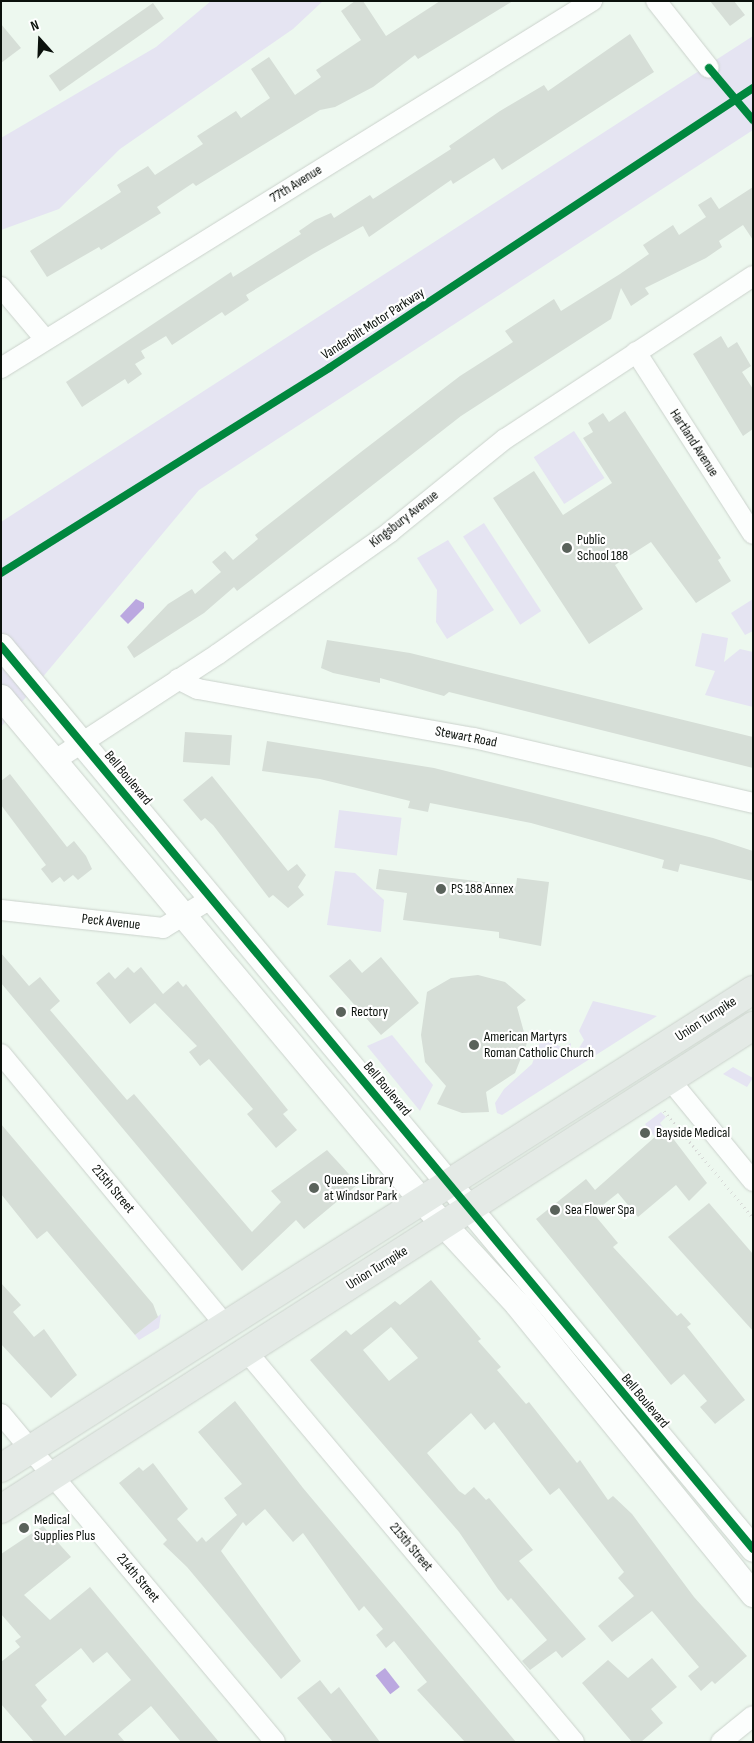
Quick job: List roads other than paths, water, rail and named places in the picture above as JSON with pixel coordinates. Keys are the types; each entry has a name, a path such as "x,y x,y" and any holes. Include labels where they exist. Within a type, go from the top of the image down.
{"main road":[{"name":"Union Turnpike","path":"1,1468 753,990"},
{"name":"Union Turnpike","path":"1,1509 670,1080 749,1032"}],"street":[{"name":"77th Avenue","path":"1,368 592,1"},
{"path":"656,1 709,68"},
{"name":"Kingsbury Avenue","path":"54,761 178,679 390,532 505,439 753,276"},
{"path":"1,287 45,339"},
{"name":"Hartland Avenue","path":"636,352 753,534"},
{"name":"Bell Boulevard","path":"1,646 449,1184 472,1208 753,1548"},
{"name":"Stewart Road","path":"178,679 198,689 474,738 753,803"},
{"path":"1,697 422,1201 566,1364 753,1594"},
{"name":"Peck Avenue","path":"1,910 163,928 186,917 212,898"},
{"name":"215th Street","path":"1,1054 225,1325"},
{"path":"670,1080 753,1181"},
{"name":"215th Street","path":"248,1352 574,1742"},
{"name":"214th Street","path":"1,1414 275,1742"},
{"path":"721,1742 753,1716"}],"place":[{"name":"Public School 188","path":"567,548"},
{"name":"PS 188 Annex","path":"441,889"},
{"name":"Rectory","path":"341,1012"},
{"name":"American Martyrs Roman Catholic Church","path":"474,1045"},
{"name":"Bayside Medical","path":"645,1133"},
{"name":"Queens Library at Windsor Park","path":"314,1188"},
{"name":"Sea Flower Spa","path":"555,1210"},
{"name":"Medical Supplies Plus","path":"24,1528"}]}
